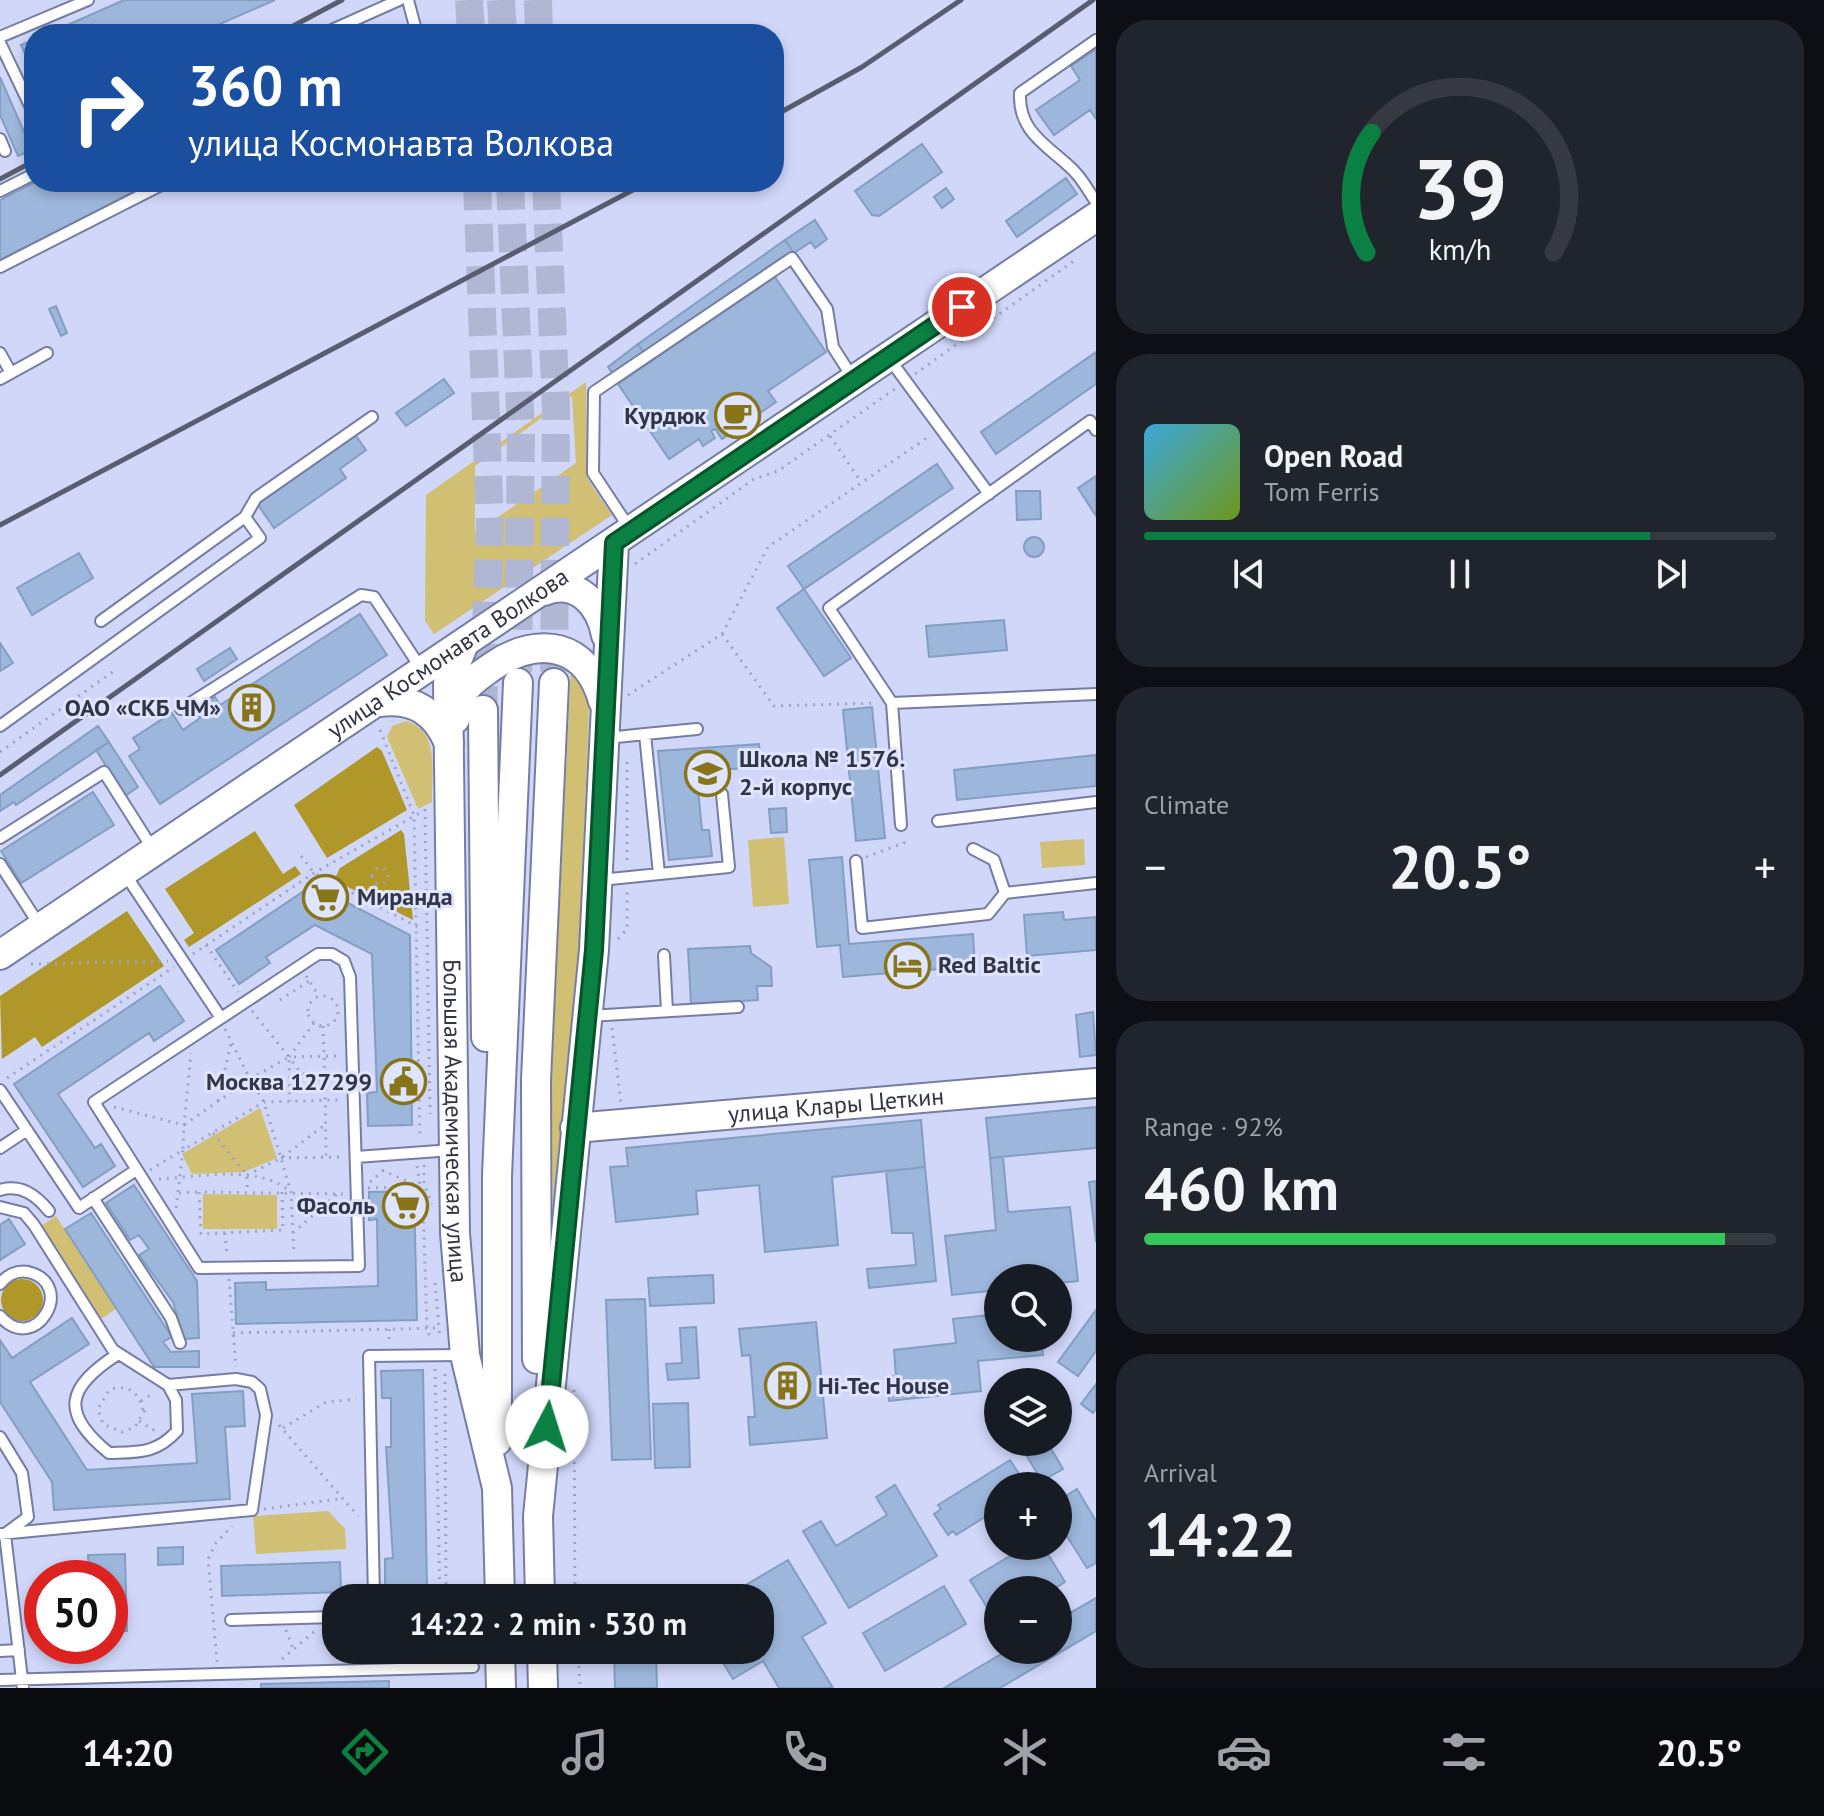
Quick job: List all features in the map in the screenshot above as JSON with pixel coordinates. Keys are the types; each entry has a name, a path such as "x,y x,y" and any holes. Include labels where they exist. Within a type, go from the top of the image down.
{"main road":[{"name":"улица Космонавта Волкова","path":"9,953 155,852 379,716 423,672 1096,217"},
{"path":"607,641 623,537"},
{"path":"538,1516 575,1128 600,1015 598,880 612,729 603,622 576,588 565,585 539,593"},
{"name":"Большая Академическая улица","path":"464,645 448,683 451,748 452,1150 465,1355 497,1488 500,1584"},
{"path":"451,748 462,695 476,678 520,650 539,647 570,654 592,675 612,729"},
{"path":"497,1488 497,1176 518,683"},
{"path":"540,1584 536,1080 554,683"},
{"path":"379,716 396,700 425,709 443,729 451,748"},
{"path":"483,710 482,933 497,1176"},
{"name":"улица Клары Цеткин","path":"575,1128 1096,1083"},
{"path":"455,1215 459,1229 480,1236 492,1228 497,1215"},
{"path":"500,1664 501,1688"},
{"path":"542,1664 543,1688"}],"lane":[{"path":"35,24 88,0"},
{"path":"345,24 399,0"},
{"path":"408,0 414,24"},
{"path":"24,29 0,40 24,92"},
{"path":"1096,40 1020,93 1019,112 1042,145 1075,172 1096,202"},
{"path":"0,139 5,151"},
{"path":"0,191 24,179"},
{"path":"0,267 147,192"},
{"path":"623,537 593,473 594,392 792,258 827,309 833,347 855,380"},
{"path":"0,353 11,373"},
{"path":"0,379 47,353"},
{"path":"888,357 989,494"},
{"path":"101,621 245,517 256,498 372,417"},
{"path":"901,825 892,703 829,608 1090,421 1096,430"},
{"path":"0,726 260,538 245,517"},
{"path":"181,709 361,595 374,597 423,672"},
{"path":"892,703 1096,694"},
{"path":"612,729 645,734 697,729"},
{"path":"645,734 659,874"},
{"path":"0,838 104,772 155,852"},
{"path":"598,880 729,867 722,794"},
{"path":"938,821 1096,802"},
{"path":"973,849 994,860 1005,893"},
{"path":"856,861 862,928 988,914 1005,893 1096,883"},
{"path":"0,864 41,928"},
{"path":"124,873 221,1018"},
{"path":"318,954 332,954 344,961 350,977 359,1266 199,1268 94,1102 300,967 318,954"},
{"path":"664,955 667,1011"},
{"path":"600,1015 738,1007"},
{"path":"0,1090 79,1208 140,1175"},
{"path":"0,1148 27,1130"},
{"path":"356,1157 452,1150"},
{"path":"0,1190 23,1190 39,1199 49,1211"},
{"path":"93,1198 171,1318 180,1343"},
{"path":"0,1207 24,1213 113,1350 168,1385 176,1400 177,1431 149,1452 109,1453 92,1439 78,1418 76,1399 80,1384 89,1373 118,1354"},
{"path":"0,1284 13,1273 22,1271 40,1277 47,1284 51,1302 44,1319 37,1324 19,1328 0,1316"},
{"path":"47,1284 65,1273"},
{"path":"374,1584 369,1356 465,1355"},
{"path":"3,1534 247,1511 266,1415 260,1389 252,1382 236,1379 168,1385"},
{"path":"0,1437 22,1473 28,1517 3,1534"},
{"path":"3,1534 23,1684"},
{"path":"231,1620 322,1617"},
{"path":"0,1651 19,1650"},
{"path":"0,1680 23,1684 267,1672 473,1667"},
{"path":"230,1674 230,1688"}],"path":[{"path":"631,571 642,557 666,539 754,479 778,471 830,436 1086,252"},
{"path":"627,681 627,696 722,634 768,547 940,428"},
{"path":"830,436 862,483"},
{"path":"722,634 774,706 892,703"},
{"path":"0,752 114,671"},
{"path":"379,716 414,815 421,1151 415,1186 423,1206 427,1328 435,1355 440,1584"},
{"path":"612,729 627,878 627,929 612,945"},
{"path":"0,1083 314,873 435,804"},
{"path":"856,861 904,843 901,825"},
{"path":"301,856 314,873 418,927"},
{"path":"368,901 376,883"},
{"path":"206,945 245,1002 301,1073 325,1081"},
{"path":"9,953 184,960"},
{"path":"300,967 319,996"},
{"path":"280,1000 309,981"},
{"path":"319,996 329,997 337,1009 335,1018 323,1026 314,1023 308,1015 308,1006 319,996"},
{"path":"600,1015 623,1124"},
{"path":"221,1018 231,1043 264,1102 291,1192 294,1267"},
{"path":"94,1102 184,1125 250,1079 289,1057 314,1023"},
{"path":"323,1026 326,1157"},
{"path":"172,1226 182,1178 192,1037"},
{"path":"218,1101 231,1043"},
{"path":"289,1057 354,1057"},
{"path":"289,1057 290,1101"},
{"path":"140,1175 264,1102 355,1099"},
{"path":"247,1175 281,1158 326,1124"},
{"path":"213,1133 247,1175 247,1192"},
{"path":"415,1186 364,1188 382,1171 421,1151"},
{"path":"281,1158 356,1157 415,1186"},
{"path":"140,1175 182,1178 247,1175 283,1185 291,1192"},
{"path":"199,1192 201,1234 283,1230 282,1192"},
{"path":"179,1193 357,1194"},
{"path":"293,1233 337,1194"},
{"path":"225,1233 236,1379"},
{"path":"233,1333 437,1328"},
{"path":"574,1377 575,1584"},
{"path":"123,1387 137,1394 145,1409 139,1421 129,1430 108,1429 99,1417 99,1402 109,1390 123,1387"},
{"path":"283,1428 326,1402 370,1398"},
{"path":"266,1415 283,1428 373,1532"},
{"path":"139,1421 169,1439"},
{"path":"218,1674 208,1559 216,1543 247,1511 341,1498"},
{"path":"282,1618 293,1649"},
{"path":"267,1672 322,1626"},
{"path":"579,1664 580,1688"}],"shaded area":[{"path":"586,382 587,478 612,515 434,634 425,621 426,495","holes":["572,396 576,463 475,533 475,466"]},
{"path":"571,668 580,678 589,709 576,1038 553,1216 551,1079"},
{"path":"406,721 425,734 432,754 432,802 418,809 387,737 392,726"},
{"path":"377,747 382,751 407,810 327,858 294,805"},
{"path":"401,830 404,834 413,920 338,882 336,876 340,868"},
{"path":"255,831 283,874 295,866 301,874 189,947 184,940 194,933 165,889"},
{"path":"784,837 789,904 753,907 748,840"},
{"path":"1084,839 1085,865 1042,868 1040,842"},
{"path":"127,911 164,966 42,1047 35,1037 2,1059 0,996"},
{"path":"260,1108 277,1158 244,1172 192,1174 182,1154"},
{"path":"203,1194 277,1195 277,1229 203,1229"},
{"path":"56,1216 116,1309 101,1319 41,1226"},
{"path":"22,1279 37,1285 43,1300 37,1315 22,1321 7,1315 1,1300 7,1285"},
{"path":"328,1511 345,1529 346,1549 256,1554 253,1516"}],"building":[{"path":"124,0 275,0 220,24 70,24"},
{"path":"1096,49 1096,119 1090,110 1054,135 1036,110 1080,80 1071,66"},
{"path":"0,77 24,132 24,153 18,156 0,115"},
{"path":"922,144 942,172 879,216 872,215 855,191"},
{"path":"1066,178 1077,194 1017,237 1006,221"},
{"path":"24,188 24,192 133,192 0,260 0,200"},
{"path":"946,188 954,199 942,208 934,197"},
{"path":"815,220 827,239 815,248 811,242 794,253 785,240"},
{"path":"785,240 794,253 644,353 638,344"},
{"path":"775,277 826,352 768,391 776,402 722,439 715,429 711,431 715,438 703,446 699,439 669,459 618,384"},
{"path":"56,306 67,333 61,336 49,309"},
{"path":"638,344 644,353 613,374 608,367"},
{"path":"1096,352 1096,384 996,454 981,432"},
{"path":"444,379 454,393 406,426 396,413"},
{"path":"354,433 366,450 340,469 346,478 274,528 256,502"},
{"path":"937,464 953,488 804,589 788,566"},
{"path":"1096,476 1096,516 1078,488"},
{"path":"1016,491 1040,491 1041,519 1017,520"},
{"path":"1034,537 1041,540 1044,547 1041,554 1034,557 1027,554 1024,547 1027,540"},
{"path":"79,553 93,578 32,615 17,588"},
{"path":"804,589 851,658 824,676 777,608"},
{"name":"ОАО «СКБ ЧМ»","path":"360,614 387,655 160,804 129,756 140,749 133,738 172,713 183,730 200,718 195,711 215,697 220,705"},
{"path":"1004,620 1007,650 929,657 926,626"},
{"path":"0,643 13,663 0,671"},
{"path":"230,648 237,659 204,681 197,669"},
{"path":"872,707 885,838 856,841 843,710"},
{"path":"98,726 109,742 16,805 14,802 0,811 0,795"},
{"path":"109,742 138,787 125,796 96,750"},
{"path":"759,744 761,766 714,771 714,776 697,778 702,830 709,830 712,856 669,860 658,751"},
{"path":"1096,755 1096,786 957,800 954,770"},
{"path":"93,792 114,825 21,883 1,851"},
{"path":"786,808 787,832 771,833 769,809"},
{"path":"842,857 849,944 973,934 975,966 843,977 840,945 817,947 809,860"},
{"path":"313,885 410,935 412,1125 368,1126 367,1093 377,1092 372,954 315,925 266,957 270,963 239,984 216,950"},
{"path":"1063,912 1064,920 1096,917 1096,950 1027,956 1024,915"},
{"path":"750,946 751,953 771,967 772,986 757,986 758,1000 691,1004 688,949"},
{"path":"160,986 184,1021 154,1041 149,1033 58,1094 95,1148 101,1144 115,1166 83,1187 14,1084"},
{"path":"1093,1012 1096,1055 1080,1057 1076,1015"},
{"path":"1096,1107 1096,1148 990,1158 986,1118"},
{"path":"921,1120 925,1167 832,1177 838,1245 765,1252 759,1185 696,1191 698,1214 616,1222 610,1167 628,1166 626,1148"},
{"path":"1003,1157 1008,1212 1070,1207 1078,1281 1072,1282 1072,1264 984,1264 984,1292 952,1295 945,1236 996,1230 990,1158"},
{"path":"925,1167 936,1281 869,1288 867,1269 916,1265 913,1233 892,1233 886,1171"},
{"path":"1096,1181 1096,1242 1089,1182"},
{"path":"134,1185 197,1281 199,1338 184,1339 173,1302 139,1255 149,1249 139,1235 130,1240 106,1203"},
{"path":"414,1191 417,1320 236,1324 235,1283 266,1282 266,1290 378,1286 377,1219 369,1220 369,1192"},
{"path":"91,1213 172,1337 163,1342 171,1352 199,1351 199,1367 154,1367 65,1229"},
{"path":"9,1219 25,1244 0,1260 0,1225"},
{"path":"713,1275 714,1303 650,1306 648,1278"},
{"path":"645,1299 651,1459 612,1460 606,1300"},
{"path":"1096,1310 1096,1351 1078,1376 1072,1368 1058,1362 1065,1352 1072,1352 1072,1343"},
{"path":"984,1316 984,1352 1043,1352 1043,1355 978,1361 981,1391 889,1401 887,1377 896,1376 894,1350 956,1343 953,1319"},
{"path":"72,1318 89,1344 30,1382 87,1470 197,1463 192,1394 243,1391 245,1426 225,1427 230,1499 54,1510 52,1482 0,1402 0,1340 12,1358"},
{"name":"Hi-Tec House","path":"816,1322 827,1438 750,1445 748,1417 755,1417 750,1355 742,1356 739,1329"},
{"path":"696,1327 699,1378 668,1380 666,1364 682,1363 680,1328"},
{"path":"423,1370 427,1584 385,1584 385,1559 393,1558 386,1447 391,1447 391,1398 382,1398 381,1371"},
{"path":"1096,1384 1096,1409 1093,1413 1081,1404"},
{"path":"688,1403 690,1467 655,1468 653,1404"},
{"path":"1027,1456 1055,1456 1063,1469 1058,1472 1036,1472"},
{"path":"1010,1460 1018,1472 991,1472"},
{"path":"984,1476 984,1518 956,1535 953,1531 948,1535 934,1514 941,1509 938,1505"},
{"path":"895,1485 937,1556 849,1608 803,1531 821,1521 836,1546 887,1515 876,1497"},
{"path":"1077,1489 1096,1521 1096,1563 1087,1568 1072,1544 1072,1492"},
{"path":"183,1547 183,1564 158,1565 158,1548"},
{"path":"125,1554 125,1560 88,1560 88,1555"},
{"path":"788,1560 826,1623 802,1637 833,1688 779,1688 765,1664 774,1664 774,1584 748,1584"},
{"path":"1003,1560 1052,1560 1061,1576 984,1576 984,1603 970,1580"},
{"path":"340,1562 341,1584 322,1584 322,1593 222,1596 221,1566"},
{"path":"944,1586 966,1624 885,1671 863,1633"},
{"path":"1096,1598 1096,1631 1072,1645 1072,1612"},
{"path":"614,1664 656,1664 657,1688 615,1688"},
{"path":"724,1664 758,1664 733,1679"},
{"path":"984,1664 1040,1664 1000,1688 944,1688"},
{"path":"389,1681 389,1688 261,1688 261,1684"}],"tunnel":[{"path":"469,0 470,24"},
{"path":"501,0 502,24"},
{"path":"538,0 539,24"},
{"path":"477,192 490,523 483,710"},
{"path":"510,192 521,433 518,677"},
{"path":"546,192 556,408 554,683"}],"railway":[{"path":"297,24 342,0"},
{"path":"784,110 862,67 961,0"},
{"path":"0,775 1093,0"},
{"path":"0,179 24,166"},
{"path":"0,525 629,192"}],"place":[{"name":"Курдюк","path":"737,416"},
{"name":"ОАО «СКБ ЧМ»","path":"252,708"},
{"name":"Школа № 1576. 2-й корпус","path":"708,773"},
{"name":"Миранда","path":"326,897"},
{"name":"Red Baltic","path":"907,965"},
{"name":"Москва 127299","path":"403,1082"},
{"name":"Фасоль","path":"406,1206"},
{"name":"Hi-Tec House","path":"787,1386"}],"route":[{"path":"547,1427 594,950 614,543 962,307"}]}
